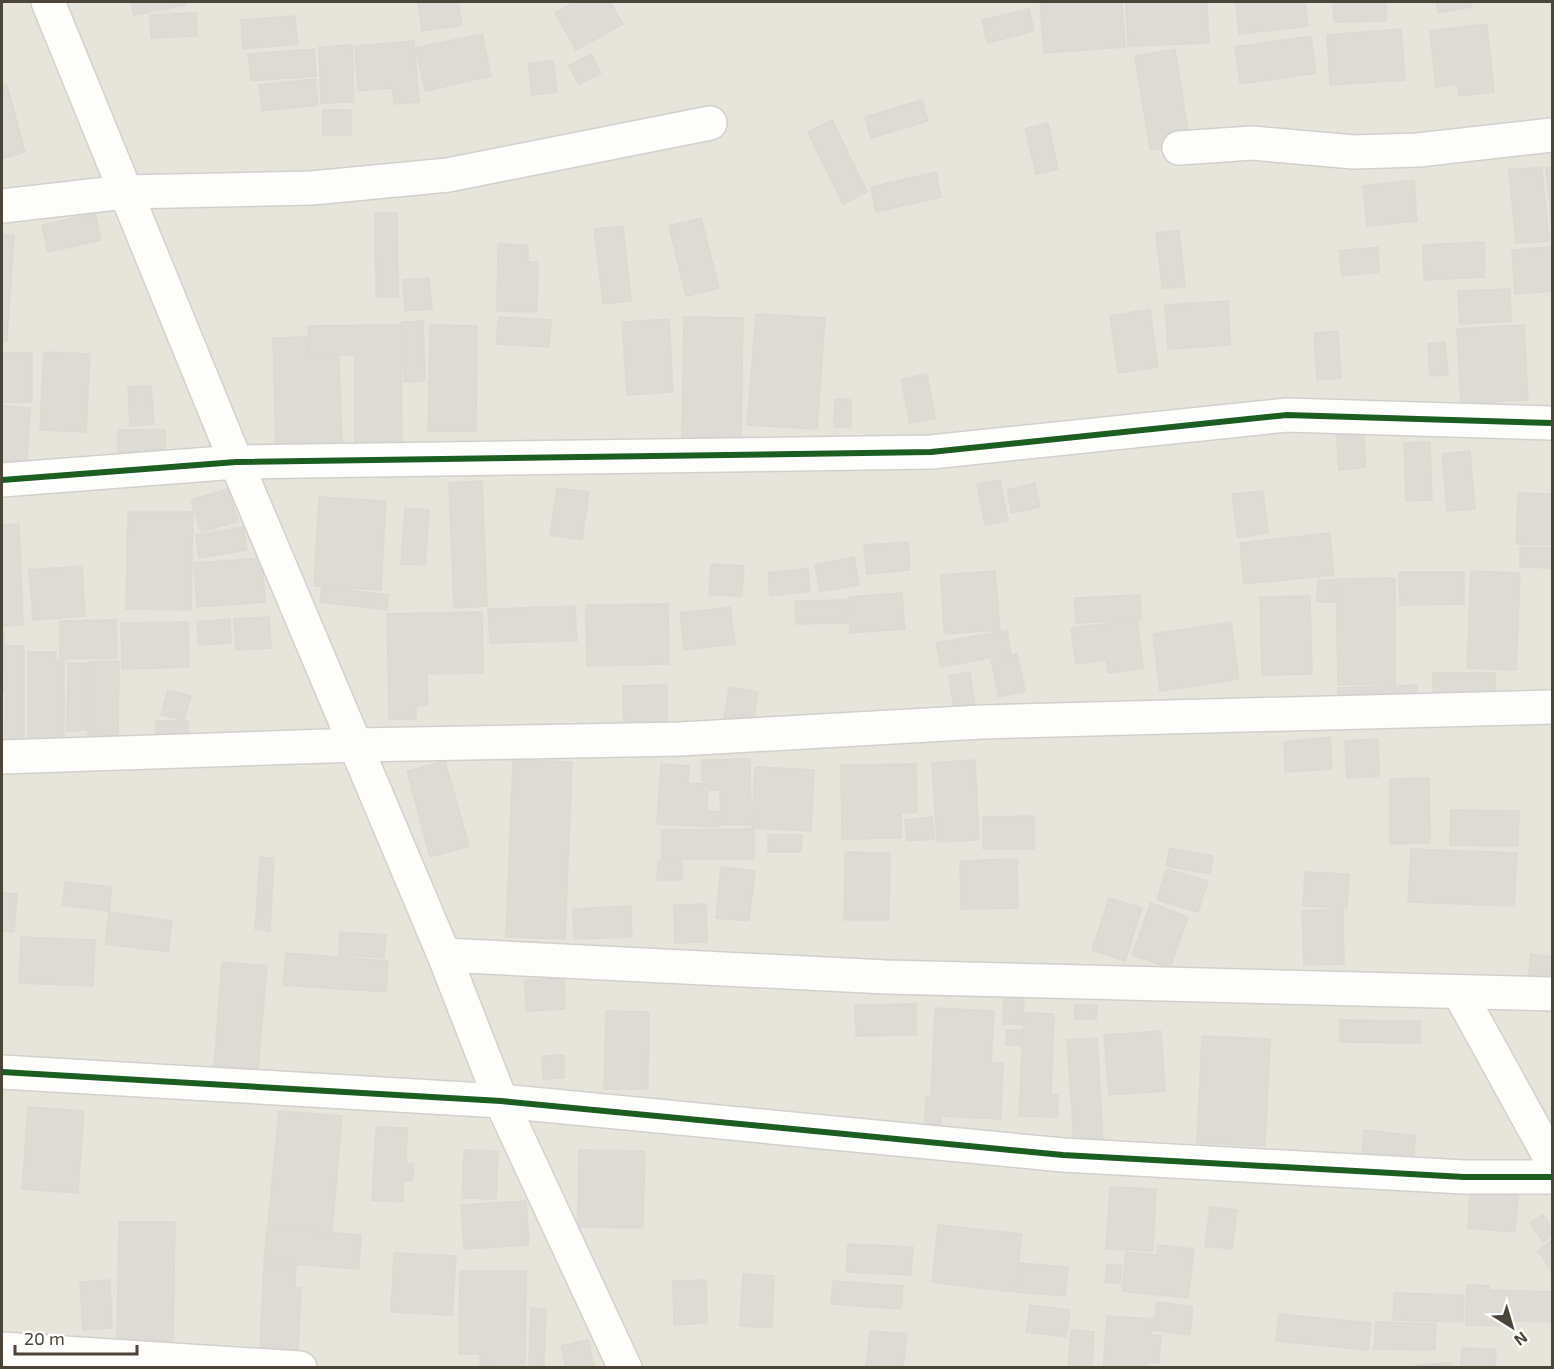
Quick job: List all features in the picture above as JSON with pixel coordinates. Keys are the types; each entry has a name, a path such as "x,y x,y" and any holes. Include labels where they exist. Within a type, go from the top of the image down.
{"street":[{"path":"48,2 236,462 444,955 501,1101 625,1368"},
{"path":"2,206 125,192 312,188 448,175 710,123"},
{"path":"1179,148 1252,143 1354,152 1418,150 1552,135"},
{"path":"2,480 236,462 931,452 1287,415 1552,423"},
{"path":"2,757 356,745 680,739 981,722 1552,707"},
{"path":"444,955 885,977 1552,994"},
{"path":"1459,992 1552,1161"},
{"path":"2,1072 501,1101 1063,1155 1464,1177 1552,1177"},
{"path":"4,1348 300,1368"}],"shaded area":[{"path":"2,2 1552,2 1552,1367 2,1367"}],"building":[{"path":"131,2 185,2 185,5 134,15"},
{"path":"418,2 458,2 462,25 422,31"},
{"path":"575,2 610,2 623,24 576,50 555,13"},
{"path":"1040,2 1122,2 1125,47 1044,53"},
{"path":"1126,2 1207,2 1209,43 1128,46"},
{"path":"1236,2 1305,2 1308,26 1239,34"},
{"path":"1333,2 1386,2 1386,21 1334,22"},
{"path":"1436,2 1471,2 1472,7 1438,13"},
{"path":"1029,9 1034,31 987,43 982,20"},
{"path":"196,13 197,36 151,38 150,15"},
{"path":"295,16 298,44 243,49 241,20"},
{"path":"1487,24 1494,92 1459,96 1457,84 1436,87 1430,31"},
{"path":"1401,29 1405,80 1330,85 1327,35"},
{"path":"482,34 491,76 425,91 416,48"},
{"path":"1311,36 1316,73 1240,84 1235,47"},
{"path":"414,41 419,102 394,104 392,88 358,91 355,46"},
{"path":"352,45 354,102 321,103 319,47"},
{"path":"314,49 316,76 251,81 248,54"},
{"path":"1175,49 1190,144 1150,150 1135,56"},
{"path":"591,54 601,73 579,85 569,66"},
{"path":"553,60 557,92 532,95 528,64"},
{"path":"315,79 318,105 262,111 259,85"},
{"path":"7,85 25,152 2,159 2,86"},
{"path":"922,100 928,121 871,138 865,117"},
{"path":"323,110 351,110 351,135 323,135"},
{"path":"832,120 867,192 843,204 808,132"},
{"path":"1048,123 1058,169 1036,174 1025,129"},
{"path":"1542,167 1549,241 1516,243 1509,170"},
{"path":"1552,167 1552,231 1546,168"},
{"path":"936,172 941,197 876,212 871,187"},
{"path":"1414,180 1417,221 1367,226 1363,186"},
{"path":"95,213 101,240 48,252 42,225"},
{"path":"375,213 397,213 398,297 376,297"},
{"path":"701,218 719,288 686,296 669,226"},
{"path":"623,226 631,301 603,304 594,229"},
{"path":"1179,230 1185,286 1162,289 1156,233"},
{"path":"2,235 14,235 7,341 2,341"},
{"path":"1484,242 1485,277 1424,280 1423,245"},
{"path":"498,244 528,245 528,262 538,262 537,312 497,311"},
{"path":"1378,247 1379,272 1342,276 1339,251"},
{"path":"1552,247 1552,291 1515,294 1512,250"},
{"path":"429,278 432,309 405,311 403,280"},
{"path":"1510,289 1511,321 1460,324 1458,291"},
{"path":"1228,301 1230,345 1168,349 1165,305"},
{"path":"1150,309 1158,367 1118,373 1110,316"},
{"path":"756,314 825,318 817,429 747,425"},
{"path":"499,317 551,320 549,347 496,344"},
{"path":"684,317 743,318 741,438 682,437"},
{"path":"669,319 673,392 627,395 622,322"},
{"path":"423,321 425,381 404,382 402,322"},
{"path":"401,325 402,443 355,444 355,355 309,356 308,326"},
{"path":"430,325 477,326 476,431 428,431"},
{"path":"1524,325 1528,400 1461,404 1457,329"},
{"path":"1338,331 1341,378 1317,380 1314,333"},
{"path":"307,337 308,358 339,357 342,446 276,448 273,338"},
{"path":"1445,342 1448,375 1430,376 1428,344"},
{"path":"44,352 90,354 86,432 40,430"},
{"path":"2,353 32,353 32,402 2,402"},
{"path":"927,374 935,418 910,423 901,379"},
{"path":"151,386 154,424 130,426 128,387"},
{"path":"835,399 851,400 851,427 834,427"},
{"path":"2,406 30,408 27,462 2,460"},
{"path":"1363,427 1366,467 1339,470 1336,430"},
{"path":"118,430 165,430 165,451 118,452"},
{"path":"1430,442 1432,500 1406,501 1404,443"},
{"path":"1470,451 1475,509 1447,511 1442,454"},
{"path":"1000,480 1008,521 985,525 977,484"},
{"path":"482,481 487,606 454,608 449,483"},
{"path":"1035,483 1040,507 1012,513 1007,490"},
{"path":"557,488 589,492 582,540 550,535"},
{"path":"228,489 238,521 201,532 191,500"},
{"path":"1263,491 1268,533 1238,538 1232,494"},
{"path":"1518,493 1552,494 1552,545 1516,544"},
{"path":"319,497 386,501 381,590 314,586"},
{"path":"405,508 429,510 425,565 401,564"},
{"path":"128,512 193,512 191,610 126,609"},
{"path":"19,524 23,625 2,626 2,525"},
{"path":"243,527 247,550 199,558 196,535"},
{"path":"1330,533 1334,575 1244,584 1240,543"},
{"path":"908,542 910,570 867,574 864,545"},
{"path":"1520,548 1552,548 1552,568 1520,567"},
{"path":"854,557 859,585 820,592 815,565"},
{"path":"262,558 265,602 197,607 194,563"},
{"path":"711,564 744,566 742,596 709,595"},
{"path":"82,566 85,616 33,620 29,570"},
{"path":"808,568 810,591 770,596 768,573"},
{"path":"995,571 1000,630 944,634 941,575"},
{"path":"1471,571 1520,573 1516,670 1467,668"},
{"path":"1399,572 1464,572 1464,604 1400,605"},
{"path":"1395,578 1395,684 1338,685 1336,579"},
{"path":"1318,580 1336,580 1336,602 1317,602"},
{"path":"322,587 389,595 387,610 320,602"},
{"path":"902,593 905,629 850,633 848,597"},
{"path":"1140,595 1141,620 1076,623 1074,598"},
{"path":"1310,596 1312,674 1262,675 1260,597"},
{"path":"847,600 847,623 796,624 795,601"},
{"path":"668,604 669,664 587,666 586,605"},
{"path":"575,606 577,641 490,643 488,609"},
{"path":"730,607 735,644 684,650 680,613"},
{"path":"482,612 483,673 427,674 428,705 416,706 416,719 389,719 387,614"},
{"path":"269,617 271,648 236,650 234,619"},
{"path":"230,619 231,643 199,645 197,622"},
{"path":"116,620 117,658 60,659 60,621"},
{"path":"1137,620 1143,668 1108,673 1106,660 1076,664 1071,628"},
{"path":"188,622 189,667 122,669 121,623"},
{"path":"1231,622 1239,679 1160,691 1153,634"},
{"path":"1007,630 1011,654 941,667 936,643"},
{"path":"2,633 4,633 6,691 2,691"},
{"path":"6,646 24,646 24,740 5,740"},
{"path":"28,652 56,652 56,660 64,660 64,742 28,742"},
{"path":"1017,654 1025,691 999,697 991,660"},
{"path":"119,661 118,744 88,744 88,662"},
{"path":"68,663 88,663 87,730 67,731"},
{"path":"970,672 975,708 954,711 949,676"},
{"path":"1433,673 1495,673 1495,699 1433,700"},
{"path":"667,685 667,730 624,732 623,686"},
{"path":"1417,685 1417,703 1338,705 1338,688"},
{"path":"729,687 758,692 753,724 724,719"},
{"path":"168,690 191,696 184,720 161,715"},
{"path":"156,721 188,721 188,735 156,736"},
{"path":"1330,737 1332,769 1285,772 1284,742"},
{"path":"1378,739 1379,776 1347,778 1345,741"},
{"path":"750,759 751,825 721,825 720,790 709,790 708,781 702,781 702,760"},
{"path":"513,760 572,762 565,939 506,937"},
{"path":"975,760 979,840 937,842 932,763"},
{"path":"445,761 469,846 430,857 407,771"},
{"path":"661,764 689,766 688,783 708,784 707,811 719,812 719,827 657,824"},
{"path":"916,764 917,812 901,813 901,838 842,839 841,765"},
{"path":"755,767 814,770 811,831 752,828"},
{"path":"1429,778 1430,843 1390,844 1390,779"},
{"path":"1451,810 1519,811 1518,846 1450,845"},
{"path":"1034,816 1034,849 983,849 983,817"},
{"path":"932,817 934,839 907,841 905,820"},
{"path":"754,829 754,859 662,859 662,830"},
{"path":"768,835 802,835 801,852 768,852"},
{"path":"1170,848 1213,856 1210,874 1166,866"},
{"path":"1411,849 1517,853 1514,906 1408,902"},
{"path":"845,852 890,853 889,920 844,920"},
{"path":"260,857 274,858 270,931 255,929"},
{"path":"1017,859 1018,908 961,909 960,861"},
{"path":"658,860 682,861 682,880 657,880"},
{"path":"721,867 755,871 749,921 716,918"},
{"path":"1166,869 1208,881 1198,912 1157,900"},
{"path":"1305,872 1349,874 1347,908 1303,906"},
{"path":"65,882 112,887 109,911 62,905"},
{"path":"2,893 17,894 14,932 2,931"},
{"path":"1109,898 1142,908 1125,961 1092,950"},
{"path":"1151,903 1188,917 1170,968 1132,955"},
{"path":"706,904 707,942 675,943 674,905"},
{"path":"631,906 632,937 574,939 573,909"},
{"path":"1343,909 1344,964 1304,965 1302,911"},
{"path":"109,912 172,921 168,952 105,944"},
{"path":"340,932 386,935 384,958 339,955"},
{"path":"21,937 95,940 93,986 19,983"},
{"path":"286,953 388,961 386,992 283,985"},
{"path":"1531,954 1552,957 1551,979 1528,976"},
{"path":"222,962 267,966 258,1069 214,1066"},
{"path":"564,978 565,1009 526,1011 525,980"},
{"path":"1004,996 1024,997 1023,1024 1003,1024"},
{"path":"916,1004 916,1035 856,1036 855,1005"},
{"path":"1075,1005 1097,1005 1096,1019 1074,1019"},
{"path":"935,1008 994,1011 991,1063 1003,1063 1001,1119 941,1116 941,1125 925,1124 926,1097 931,1098"},
{"path":"606,1011 649,1012 648,1089 604,1089"},
{"path":"1024,1013 1054,1014 1051,1095 1058,1095 1057,1117 1019,1116"},
{"path":"1340,1020 1420,1021 1420,1043 1340,1042"},
{"path":"1007,1030 1022,1030 1021,1045 1006,1045"},
{"path":"1161,1031 1165,1091 1109,1095 1104,1035"},
{"path":"1202,1036 1270,1039 1265,1146 1197,1143"},
{"path":"1097,1038 1103,1140 1074,1142 1067,1040"},
{"path":"564,1055 564,1078 543,1079 542,1056"},
{"path":"28,1107 84,1111 78,1193 22,1189"},
{"path":"279,1111 342,1116 332,1231 268,1226"},
{"path":"376,1127 407,1128 406,1164 414,1164 413,1181 403,1181 403,1202 372,1200"},
{"path":"1364,1130 1416,1136 1413,1159 1362,1154"},
{"path":"464,1150 498,1151 496,1199 462,1198"},
{"path":"579,1150 645,1151 643,1228 578,1227"},
{"path":"1110,1187 1156,1189 1153,1251 1106,1249"},
{"path":"1470,1192 1518,1196 1515,1232 1468,1228"},
{"path":"526,1201 529,1245 464,1249 461,1205"},
{"path":"1210,1207 1237,1210 1232,1249 1205,1246"},
{"path":"1543,1215 1552,1230 1552,1235 1543,1242 1530,1223"},
{"path":"119,1222 175,1222 173,1341 117,1341"},
{"path":"938,1225 1022,1234 1015,1292 932,1282"},
{"path":"267,1228 361,1235 359,1269 264,1262"},
{"path":"1552,1240 1552,1271 1538,1251"},
{"path":"848,1244 913,1247 911,1275 846,1272"},
{"path":"1158,1245 1194,1249 1188,1298 1122,1291 1126,1252 1157,1255"},
{"path":"394,1253 456,1256 452,1315 391,1312"},
{"path":"1019,1263 1068,1267 1065,1296 1017,1292"},
{"path":"264,1264 296,1265 295,1288 301,1288 298,1350 260,1349"},
{"path":"1107,1264 1122,1266 1120,1284 1105,1282"},
{"path":"460,1271 526,1271 525,1367 480,1366 480,1354 459,1354"},
{"path":"743,1274 774,1276 772,1328 740,1326"},
{"path":"110,1280 112,1328 83,1330 80,1282"},
{"path":"706,1280 707,1323 674,1325 673,1281"},
{"path":"833,1281 903,1286 901,1309 831,1304"},
{"path":"1467,1285 1489,1286 1489,1290 1552,1292 1552,1322 1512,1321 1512,1326 1466,1325"},
{"path":"1394,1293 1464,1295 1463,1322 1393,1320"},
{"path":"1157,1302 1193,1307 1190,1335 1153,1330"},
{"path":"1030,1305 1070,1310 1066,1337 1026,1332"},
{"path":"531,1308 546,1309 544,1365 529,1365"},
{"path":"1279,1314 1371,1323 1368,1350 1276,1341"},
{"path":"1107,1316 1153,1319 1151,1335 1161,1335 1159,1363 1147,1362 1147,1368 1103,1368"},
{"path":"1376,1322 1436,1324 1435,1350 1374,1349"},
{"path":"1071,1330 1094,1332 1092,1368 1068,1368"},
{"path":"870,1331 907,1334 903,1368 866,1368"},
{"path":"588,1340 594,1368 566,1368 561,1346"},
{"path":"1462,1348 1496,1349 1495,1368 1461,1368"},
{"path":"1451,1363 1451,1368 1416,1368 1416,1365"}],"cycle path":[{"path":"2,480 236,462 931,452 1287,415 1552,423"},
{"path":"2,1072 501,1101 1063,1155 1464,1177 1552,1177"}]}
